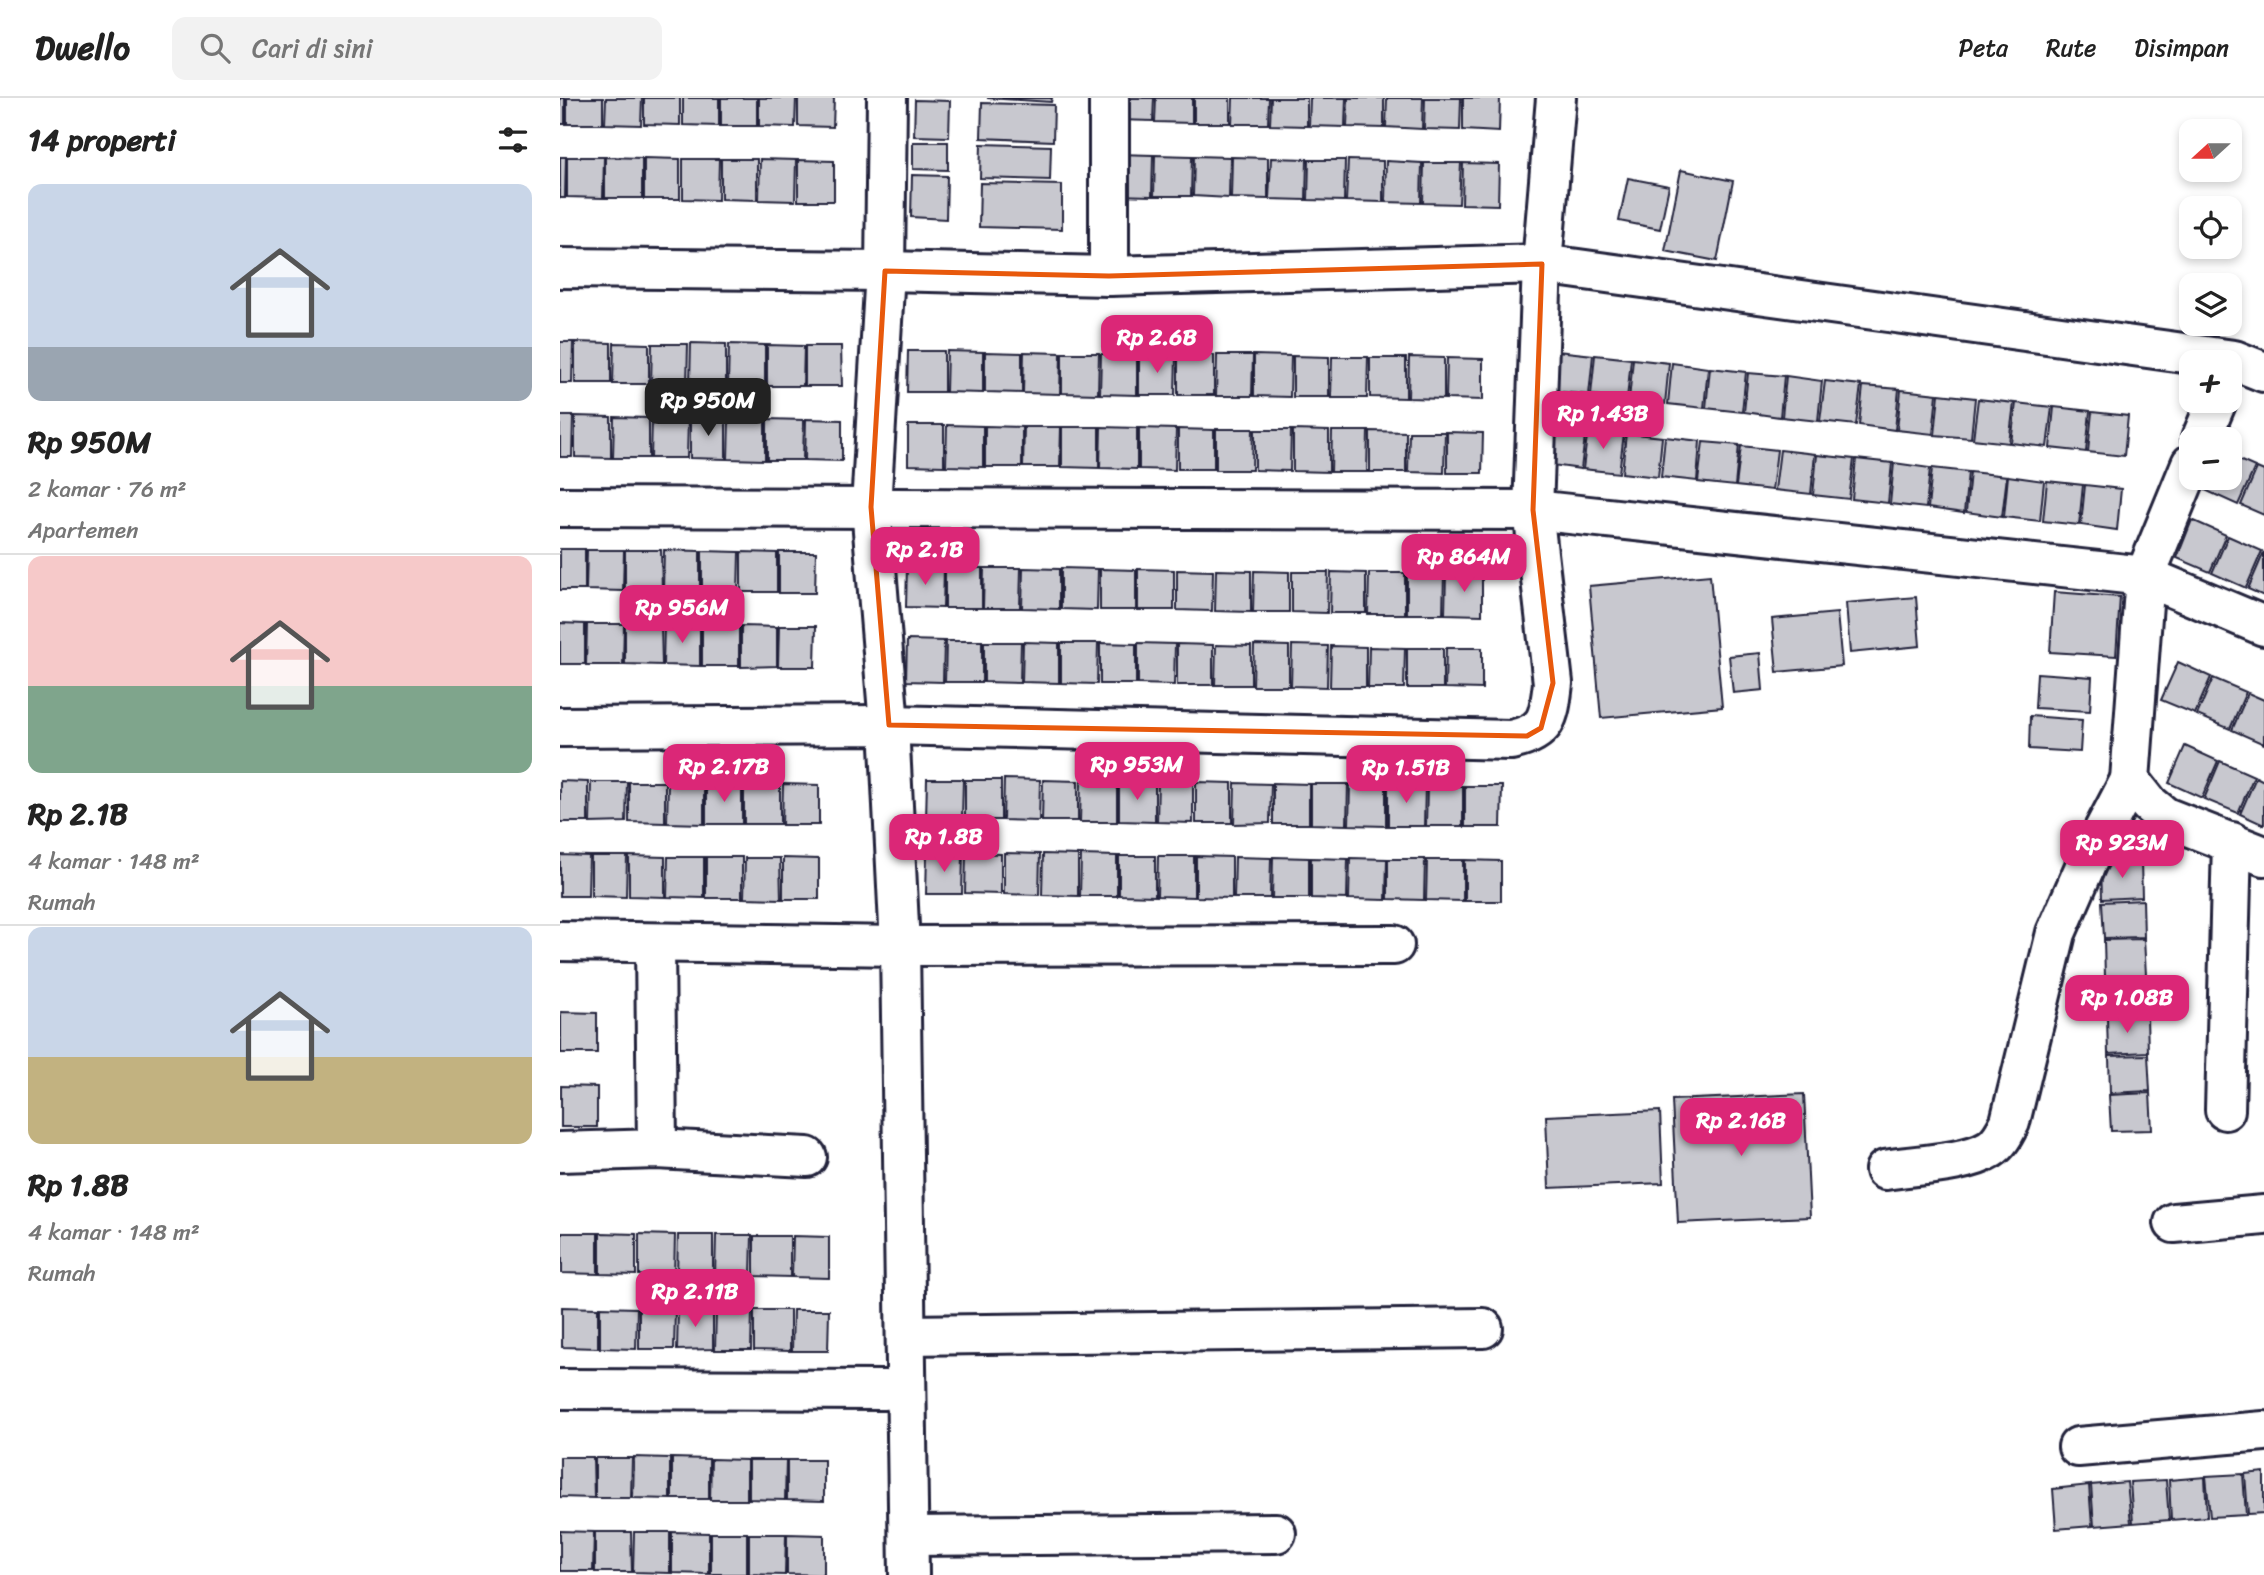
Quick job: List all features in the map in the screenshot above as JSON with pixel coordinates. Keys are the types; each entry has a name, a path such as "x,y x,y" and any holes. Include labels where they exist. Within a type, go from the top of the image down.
{"street":[{"path":"887,98 885,271 871,507 889,725 900,946 909,1575"},
{"path":"1109,98 1109,276"},
{"path":"560,727 889,725 1497,739 1527,736 1541,728 1550,710 1553,683 1533,510 1542,264 1556,98"},
{"path":"560,268 1109,276 1542,264 2243,368"},
{"path":"1885,1170 1971,1157 1990,1149 2003,1135 2010,1122 2056,933 2087,862 2130,780 2145,576 2180,490"},
{"path":"560,507 1533,510 2145,576 2264,626"},
{"path":"2130,780 2149,804 2165,817 2248,849 2225,1110"},
{"path":"560,941 900,946 1394,945"},
{"path":"655,943 657,1149"},
{"path":"560,1152 657,1149 807,1157"},
{"path":"2174,1223 2264,1214"},
{"path":"906,1335 1483,1328"},
{"path":"560,1389 885,1391"},
{"path":"2078,1447 2264,1431"},
{"path":"909,1536 1276,1533"}],"highlighted area":[{"path":"1542,264 1533,510 1553,683 1541,728 1527,736 889,725 871,507 885,271 1109,276"}],"building":[{"path":"560,98 565,98 565,124 560,124"},
{"path":"567,98 603,98 603,124 567,124"},
{"path":"606,98 642,98 641,125 605,124"},
{"path":"644,98 680,98 680,125 644,124"},
{"path":"683,98 719,98 719,126 683,125"},
{"path":"721,98 757,98 757,126 721,126"},
{"path":"759,98 796,98 795,127 759,126"},
{"path":"798,98 834,98 833,127 798,126"},
{"path":"987,98 1052,98 1051,102"},
{"path":"1117,98 1154,98 1153,121 1117,120"},
{"path":"1156,98 1192,98 1192,123 1155,122"},
{"path":"1194,98 1230,98 1230,123 1194,123"},
{"path":"1233,98 1269,98 1268,124 1232,124"},
{"path":"1271,98 1307,98 1307,126 1270,125"},
{"path":"1310,98 1346,98 1345,127 1309,126"},
{"path":"1348,98 1384,98 1384,128 1347,127"},
{"path":"1387,98 1423,98 1422,129 1386,127"},
{"path":"1425,98 1461,98 1460,130 1424,129"},
{"path":"1463,98 1500,98 1499,132 1463,130"},
{"path":"915,100 950,101 949,137 914,136"},
{"path":"982,103 1054,105 1053,141 981,138"},
{"path":"913,142 948,142 948,170 913,169"},
{"path":"981,144 1051,146 1050,180 980,178"},
{"path":"1117,154 1153,155 1152,196 1116,195"},
{"path":"1155,155 1192,156 1191,196 1154,196"},
{"path":"1194,156 1230,157 1229,198 1193,196"},
{"path":"560,157 566,157 565,198 560,198"},
{"path":"567,157 604,157 603,198 567,197"},
{"path":"605,157 642,158 642,198 605,198"},
{"path":"1232,157 1268,158 1268,199 1231,198"},
{"path":"644,158 680,159 680,199 644,199"},
{"path":"1271,158 1307,159 1306,200 1269,199"},
{"path":"683,159 719,159 718,200 683,199"},
{"path":"721,159 757,159 757,200 721,199"},
{"path":"760,159 796,160 795,201 759,200"},
{"path":"798,160 834,161 834,201 798,201"},
{"path":"1309,160 1345,160 1344,201 1308,200"},
{"path":"1348,160 1383,161 1383,202 1346,201"},
{"path":"1386,161 1422,163 1421,203 1385,202"},
{"path":"1424,163 1461,163 1459,204 1423,203"},
{"path":"1463,163 1499,164 1498,205 1462,204"},
{"path":"1681,170 1733,181 1717,261 1665,251"},
{"path":"912,175 947,176 946,219 911,217"},
{"path":"1628,178 1669,186 1660,229 1619,221"},
{"path":"980,183 1062,185 1062,229 979,227"},
{"path":"560,342 573,342 572,383 560,383"},
{"path":"575,342 611,343 611,383 575,383"},
{"path":"614,343 649,344 649,384 613,384"},
{"path":"691,343 726,344 726,385 690,384"},
{"path":"652,344 688,344 687,384 651,384"},
{"path":"729,344 765,345 765,386 728,385"},
{"path":"767,345 804,346 803,386 767,386"},
{"path":"805,346 841,346 842,386 805,386"},
{"path":"908,351 944,351 944,392 907,392"},
{"path":"947,351 983,352 983,393 946,392"},
{"path":"1557,351 1593,355 1589,395 1553,391"},
{"path":"985,352 1022,353 1022,393 985,392"},
{"path":"1024,352 1061,353 1060,394 1023,393"},
{"path":"1062,353 1099,353 1098,394 1062,393"},
{"path":"1101,354 1137,354 1137,395 1100,394"},
{"path":"1139,354 1176,355 1175,395 1139,395"},
{"path":"1178,355 1214,355 1214,395 1178,395"},
{"path":"1217,355 1253,355 1252,396 1216,396"},
{"path":"1254,355 1291,356 1290,397 1254,396"},
{"path":"1595,355 1631,359 1627,399 1591,395"},
{"path":"1293,356 1329,357 1329,397 1293,397"},
{"path":"1332,357 1368,357 1367,398 1331,398"},
{"path":"1409,357 1444,358 1444,399 1408,398"},
{"path":"1370,358 1406,358 1406,398 1370,397"},
{"path":"1447,358 1483,359 1483,400 1446,399"},
{"path":"1633,359 1669,363 1665,404 1629,400"},
{"path":"1672,363 1708,368 1704,408 1668,404"},
{"path":"1710,368 1746,372 1742,412 1706,408"},
{"path":"1748,373 1784,376 1780,417 1744,412"},
{"path":"1786,376 1822,381 1818,421 1782,417"},
{"path":"1825,381 1861,385 1856,425 1820,421"},
{"path":"1863,386 1899,389 1895,430 1859,425"},
{"path":"1901,390 1937,394 1933,434 1897,430"},
{"path":"1939,394 1975,398 1971,438 1935,435"},
{"path":"1978,399 2014,403 2009,443 1973,439"},
{"path":"2016,403 2052,407 2047,447 2011,443"},
{"path":"2054,407 2090,411 2086,452 2050,448"},
{"path":"2092,412 2128,416 2124,456 2088,452"},
{"path":"560,416 573,416 572,457 560,457"},
{"path":"575,416 611,417 611,458 575,457"},
{"path":"614,417 649,418 649,458 613,458"},
{"path":"652,418 688,418 687,458 651,458"},
{"path":"690,418 726,419 726,459 690,458"},
{"path":"729,418 765,419 765,460 728,459"},
{"path":"767,419 804,420 803,460 767,460"},
{"path":"806,419 842,420 842,461 805,460"},
{"path":"1550,424 1586,428 1581,469 1545,464"},
{"path":"908,425 944,425 944,466 908,465"},
{"path":"947,425 983,426 983,467 946,466"},
{"path":"985,426 1022,427 1022,467 985,467"},
{"path":"1024,427 1061,427 1060,467 1023,467"},
{"path":"1062,427 1099,427 1099,468 1062,467"},
{"path":"1101,427 1137,428 1137,469 1100,468"},
{"path":"1139,428 1176,429 1175,470 1139,469"},
{"path":"1588,428 1624,433 1619,473 1583,469"},
{"path":"1178,429 1214,430 1214,469 1178,469"},
{"path":"1216,429 1253,429 1252,470 1216,470"},
{"path":"1255,430 1291,430 1290,471 1255,470"},
{"path":"1293,430 1329,431 1329,472 1293,471"},
{"path":"1332,431 1368,431 1367,472 1331,472"},
{"path":"1370,431 1406,432 1406,472 1370,472"},
{"path":"1409,432 1445,432 1444,473 1408,472"},
{"path":"1447,432 1483,433 1482,473 1447,473"},
{"path":"1626,433 1662,437 1658,477 1622,473"},
{"path":"1665,437 1700,441 1697,481 1661,477"},
{"path":"1703,442 1739,445 1735,486 1698,482"},
{"path":"1741,446 1777,450 1772,490 1736,486"},
{"path":"1780,450 1815,454 1811,494 1775,490"},
{"path":"1817,455 1854,459 1849,499 1813,495"},
{"path":"1856,459 1892,463 1888,503 1852,499"},
{"path":"2242,461 2255,467 2238,505 2205,490 2242,490"},
{"path":"1894,463 1930,468 1926,508 1890,504"},
{"path":"1932,468 1968,472 1964,513 1928,508"},
{"path":"2257,468 2264,471 2264,515 2241,505"},
{"path":"1970,472 2007,476 2002,517 1966,512"},
{"path":"2008,476 2044,481 2040,521 2004,517"},
{"path":"2047,481 2083,485 2079,525 2043,521"},
{"path":"2085,485 2121,489 2117,530 2081,525"},
{"path":"2192,520 2226,535 2210,572 2177,558"},
{"path":"2228,536 2262,551 2246,588 2212,573"},
{"path":"560,549 585,549 585,590 560,590"},
{"path":"587,550 624,550 623,591 586,590"},
{"path":"625,550 661,550 662,591 625,591"},
{"path":"664,550 700,551 700,592 663,591"},
{"path":"702,551 739,552 738,593 702,592"},
{"path":"741,552 777,553 777,592 741,592"},
{"path":"779,552 816,552 815,593 779,593"},
{"path":"2264,552 2264,596 2248,589"},
{"path":"907,566 944,567 943,608 906,607"},
{"path":"945,567 982,568 982,608 945,608"},
{"path":"984,568 1021,568 1020,608 983,608"},
{"path":"1023,568 1059,569 1059,609 1022,608"},
{"path":"1061,568 1098,569 1097,610 1061,609"},
{"path":"1100,569 1136,570 1136,610 1100,610"},
{"path":"1138,569 1174,570 1174,610 1138,610"},
{"path":"1177,570 1213,571 1212,611 1177,610"},
{"path":"1216,570 1251,571 1251,612 1215,611"},
{"path":"1254,571 1289,572 1289,612 1253,612"},
{"path":"1292,572 1328,572 1327,613 1292,612"},
{"path":"1331,572 1366,573 1366,613 1330,613"},
{"path":"1369,573 1405,573 1405,614 1368,614"},
{"path":"1446,573 1482,574 1482,615 1445,614"},
{"path":"1407,574 1444,574 1443,614 1407,614"},
{"path":"1710,575 1722,707 1601,718 1589,586"},
{"path":"2054,592 2120,597 2116,656 2050,652"},
{"path":"1916,597 1920,646 1850,653 1846,603"},
{"path":"1837,613 1842,666 1777,672 1772,619"},
{"path":"560,623 585,624 585,664 560,664"},
{"path":"587,624 624,624 623,665 586,665"},
{"path":"661,624 662,665 625,664 625,625"},
{"path":"664,624 700,625 700,666 663,665"},
{"path":"702,625 739,626 739,666 702,666"},
{"path":"741,626 777,627 777,666 741,667"},
{"path":"779,626 816,626 815,667 778,667"},
{"path":"907,640 944,641 943,682 906,681"},
{"path":"946,641 982,641 982,682 945,682"},
{"path":"984,642 1021,642 1020,683 984,682"},
{"path":"1023,642 1059,643 1059,683 1022,682"},
{"path":"1061,643 1098,643 1097,684 1061,683"},
{"path":"1100,643 1136,644 1136,684 1100,684"},
{"path":"1138,643 1175,644 1174,685 1138,684"},
{"path":"1177,644 1213,645 1213,685 1177,685"},
{"path":"1216,645 1251,646 1251,685 1215,685"},
{"path":"1254,645 1289,646 1289,686 1253,686"},
{"path":"1292,645 1328,646 1327,687 1291,686"},
{"path":"1331,646 1366,647 1366,687 1330,687"},
{"path":"1369,647 1405,648 1404,688 1368,688"},
{"path":"1407,648 1443,648 1443,688 1407,688"},
{"path":"1446,648 1482,648 1482,689 1445,688"},
{"path":"1760,653 1763,690 1733,693 1729,656"},
{"path":"2178,662 2211,677 2195,714 2161,700"},
{"path":"2037,673 2092,677 2090,711 2035,708"},
{"path":"2213,678 2246,692 2230,729 2197,715"},
{"path":"2248,693 2264,700 2264,744 2232,730"},
{"path":"2030,716 2082,720 2080,752 2029,749"},
{"path":"2185,746 2218,761 2202,798 2169,783"},
{"path":"2220,761 2254,776 2238,813 2204,799"},
{"path":"2256,777 2264,781 2264,825 2240,814"},
{"path":"927,779 963,779 962,819 926,820"},
{"path":"1004,779 1040,780 1039,821 1003,820"},
{"path":"965,780 1001,780 1001,820 965,820"},
{"path":"1043,780 1078,781 1078,821 1042,821"},
{"path":"560,781 588,782 588,822 560,822"},
{"path":"1081,781 1117,781 1117,822 1080,822"},
{"path":"1158,781 1193,782 1193,823 1157,822"},
{"path":"591,782 627,782 626,822 590,823"},
{"path":"629,782 665,782 665,823 629,822"},
{"path":"668,782 704,783 704,824 667,823"},
{"path":"1119,782 1155,782 1155,822 1119,821"},
{"path":"1196,782 1232,783 1232,823 1196,823"},
{"path":"706,783 742,783 742,824 706,824"},
{"path":"1235,783 1271,784 1270,823 1234,824"},
{"path":"1273,783 1309,784 1309,824 1273,824"},
{"path":"744,784 780,784 780,824 744,824"},
{"path":"783,784 819,785 819,825 782,825"},
{"path":"1311,784 1348,784 1347,825 1311,824"},
{"path":"1350,784 1386,785 1386,826 1349,825"},
{"path":"1388,785 1425,785 1424,826 1388,826"},
{"path":"1427,786 1463,786 1463,826 1426,826"},
{"path":"1465,786 1502,786 1501,827 1465,827"},
{"path":"927,853 963,854 962,894 926,894"},
{"path":"966,853 1001,854 1001,894 965,893"},
{"path":"1004,853 1040,854 1039,895 1004,894"},
{"path":"1043,854 1078,855 1078,896 1042,895"},
{"path":"560,855 589,856 588,896 560,896"},
{"path":"1081,855 1117,856 1117,896 1080,896"},
{"path":"591,856 627,856 626,897 591,896"},
{"path":"629,856 665,857 665,897 629,896"},
{"path":"1119,856 1155,856 1155,896 1119,895"},
{"path":"1158,856 1194,856 1194,897 1157,896"},
{"path":"1196,856 1232,857 1232,898 1196,897"},
{"path":"668,857 704,857 704,898 667,897"},
{"path":"706,857 742,857 742,898 706,898"},
{"path":"1235,857 1271,858 1270,898 1234,898"},
{"path":"1273,857 1309,858 1309,898 1272,898"},
{"path":"745,858 780,858 781,899 744,898"},
{"path":"783,858 819,859 819,899 783,899"},
{"path":"1311,858 1348,859 1347,899 1311,898"},
{"path":"1350,858 1387,859 1386,900 1349,899"},
{"path":"1388,859 1425,859 1424,900 1388,899"},
{"path":"1427,860 1463,860 1463,901 1426,900"},
{"path":"1465,860 1501,861 1501,901 1465,901"},
{"path":"2141,861 2142,897 2102,899 2101,863"},
{"path":"2143,900 2144,937 2104,938 2102,902"},
{"path":"2144,939 2146,975 2105,977 2104,940"},
{"path":"2145,977 2147,1014 2107,1015 2105,979"},
{"path":"561,1012 597,1013 597,1053 561,1053"},
{"path":"2147,1016 2148,1052 2108,1054 2107,1017"},
{"path":"2148,1055 2150,1091 2110,1093 2109,1056"},
{"path":"561,1086 597,1087 597,1127 561,1127"},
{"path":"2150,1093 2152,1130 2111,1131 2109,1095"},
{"path":"1804,1094 1810,1217 1678,1223 1672,1100"},
{"path":"1660,1111 1663,1183 1549,1188 1546,1116"},
{"path":"562,1233 598,1233 598,1274 562,1273"},
{"path":"600,1233 636,1234 636,1275 600,1274"},
{"path":"639,1234 675,1235 674,1276 639,1275"},
{"path":"678,1235 713,1235 713,1275 677,1275"},
{"path":"716,1235 752,1235 751,1276 715,1276"},
{"path":"754,1236 790,1236 790,1277 754,1276"},
{"path":"793,1236 829,1237 829,1278 792,1277"},
{"path":"562,1307 598,1308 598,1348 562,1347"},
{"path":"600,1307 637,1308 636,1349 600,1348"},
{"path":"639,1308 675,1309 674,1349 639,1349"},
{"path":"678,1309 713,1309 713,1349 677,1350"},
{"path":"716,1309 752,1310 751,1350 715,1350"},
{"path":"754,1310 790,1310 790,1351 754,1350"},
{"path":"793,1310 829,1310 828,1351 792,1351"},
{"path":"560,1457 593,1457 594,1498 560,1497"},
{"path":"634,1457 670,1458 670,1499 633,1498"},
{"path":"595,1458 632,1458 631,1498 595,1498"},
{"path":"672,1458 709,1459 709,1499 672,1499"},
{"path":"711,1459 747,1460 747,1500 710,1500"},
{"path":"749,1460 786,1460 785,1500 749,1499"},
{"path":"787,1460 824,1460 824,1501 787,1500"},
{"path":"2264,1472 2264,1513 2248,1514 2245,1474"},
{"path":"2243,1474 2246,1515 2210,1517 2206,1476"},
{"path":"2205,1477 2207,1517 2171,1520 2169,1480"},
{"path":"2166,1480 2169,1520 2133,1523 2130,1482"},
{"path":"2127,1482 2131,1523 2094,1526 2091,1485"},
{"path":"2089,1485 2092,1526 2056,1529 2053,1489"},
{"path":"560,1531 594,1532 593,1571 560,1571"},
{"path":"595,1532 631,1532 632,1572 595,1572"},
{"path":"634,1532 670,1532 670,1573 633,1572"},
{"path":"672,1532 709,1533 709,1574 672,1573"},
{"path":"711,1533 747,1533 747,1574 711,1574"},
{"path":"749,1534 786,1534 785,1575 749,1574"},
{"path":"787,1534 824,1535 824,1575 787,1574"}]}
